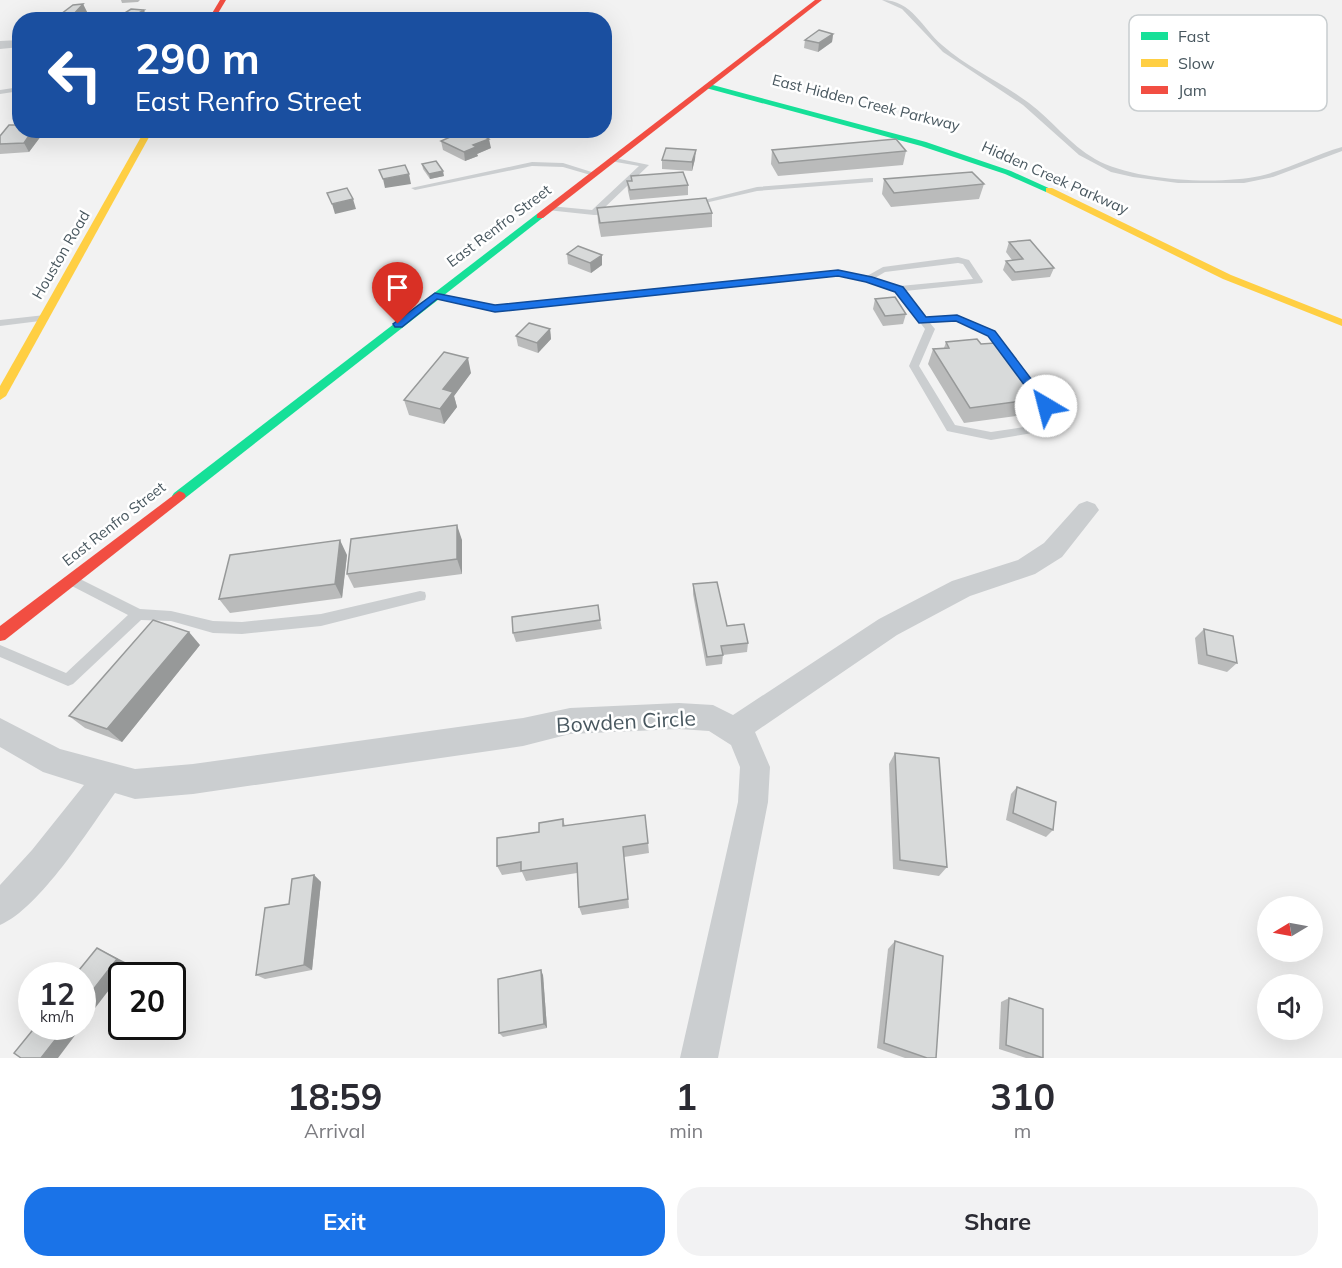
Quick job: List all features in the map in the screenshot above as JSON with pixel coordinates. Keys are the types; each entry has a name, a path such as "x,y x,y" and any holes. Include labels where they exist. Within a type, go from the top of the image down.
{"main road":[{"name":"East Renfro Street","path":"0,635 819,0"},
{"name":"East Hidden Creek Parkway","path":"709,86 755,92 920,131 986,152 1060,182 1236,266 1324,301"},
{"name":"Hidden Creek Parkway","path":"709,86 764,103 884,131 968,157 1063,196 1214,271 1342,323"},
{"name":"Houston Road","path":"0,396 145,138"}],"street":[{"path":"733,731 888,627 961,588 1026,567 1053,550 1087,510"},
{"name":"Bowden Circle","path":"0,732 54,762 135,784 194,779 523,732 570,721 679,716 713,718 742,736 755,768 753,802 699,1058"},
{"path":"0,908 16,894 56,846 108,777"}],"lane":[{"path":"885,0 898,2 906,7 933,42 1035,111 1088,159 1124,173 1198,180 1247,179 1277,173 1342,149"},
{"path":"594,213 645,165 613,159"},
{"path":"415,188 532,164 563,165 594,174"},
{"path":"679,206 757,189 870,180"},
{"path":"550,208 594,213 618,212"},
{"path":"435,296 495,308 838,273 868,279 899,289 980,281 966,262 958,260 884,270 868,279"},
{"path":"899,289 923,321 930,329 914,366 951,428 991,436 1059,425 991,334 957,318 923,321"},
{"path":"0,322 45,318"},
{"path":"71,579 138,614 171,616 213,627 242,628 321,620 420,596"},
{"path":"0,651 68,680 138,614"}],"building":[{"path":"83,4 76,12 64,12 73,5"},
{"path":"131,9 144,10 141,12 126,12"},
{"path":"819,30 833,34 819,43 805,40"},
{"path":"9,125 12,125 12,138 27,138 24,143 0,144 0,136"},
{"path":"448,138 489,139 473,145 476,147 464,152 441,141"},
{"path":"896,139 906,151 779,163 772,150"},
{"path":"666,148 696,150 692,162 662,160"},
{"path":"436,161 443,171 429,174 422,164"},
{"path":"405,165 409,174 383,179 379,170"},
{"path":"683,172 688,185 630,190 627,181 632,181 631,176"},
{"path":"972,172 984,184 894,193 884,179"},
{"path":"347,188 353,199 332,204 327,193"},
{"path":"706,198 712,213 600,223 597,208"},
{"path":"1030,240 1054,268 1015,272 1006,261 1023,259 1009,242"},
{"path":"578,246 602,255 590,263 567,254"},
{"path":"895,297 906,314 885,316 875,299"},
{"path":"529,323 550,329 537,343 516,336"},
{"path":"977,339 981,344 996,343 1037,399 970,408 933,349 949,348 946,342"},
{"path":"444,352 468,358 443,389 453,392 440,409 404,400"},
{"path":"457,525 457,559 347,574 351,539"},
{"path":"340,540 335,584 219,599 230,555"},
{"path":"717,582 727,626 744,624 748,643 721,646 723,655 707,657 693,584"},
{"path":"598,605 600,620 513,633 512,617"},
{"path":"153,620 189,632 107,729 69,716"},
{"path":"1204,629 1233,636 1237,663 1207,655"},
{"path":"895,753 939,758 947,867 900,860"},
{"path":"1017,787 1056,802 1053,830 1013,813"},
{"path":"645,815 648,843 623,847 628,899 579,907 577,863 521,871 521,862 497,866 497,838 539,832 539,823 563,819 563,826"},
{"path":"314,875 304,965 256,975 265,908 289,904 292,879"},
{"path":"895,941 943,956 936,1058 927,1058 884,1043"},
{"path":"97,948 117,959 115,962 108,962 108,971 96,986 96,962 86,962"},
{"path":"541,970 544,1024 499,1033 498,979"},
{"path":"1009,998 1043,1009 1043,1058 1006,1045"},
{"path":"25,1040 55,1040 41,1058 21,1058 14,1053"}],"traffic: fast":[{"path":"709,86 924,144 966,157 1049,190"},
{"path":"179,496 540,216"}],"traffic: slow":[{"path":"0,396 145,138"},
{"path":"1049,190 1227,277 1342,323"}],"traffic: jam":[{"path":"216,12 223,0"},
{"path":"540,216 819,0"},
{"path":"0,635 179,496"}],"route":[{"path":"398,324 435,296 495,308 838,273 868,279 899,289 923,321 957,318 991,334 1046,406"}]}
